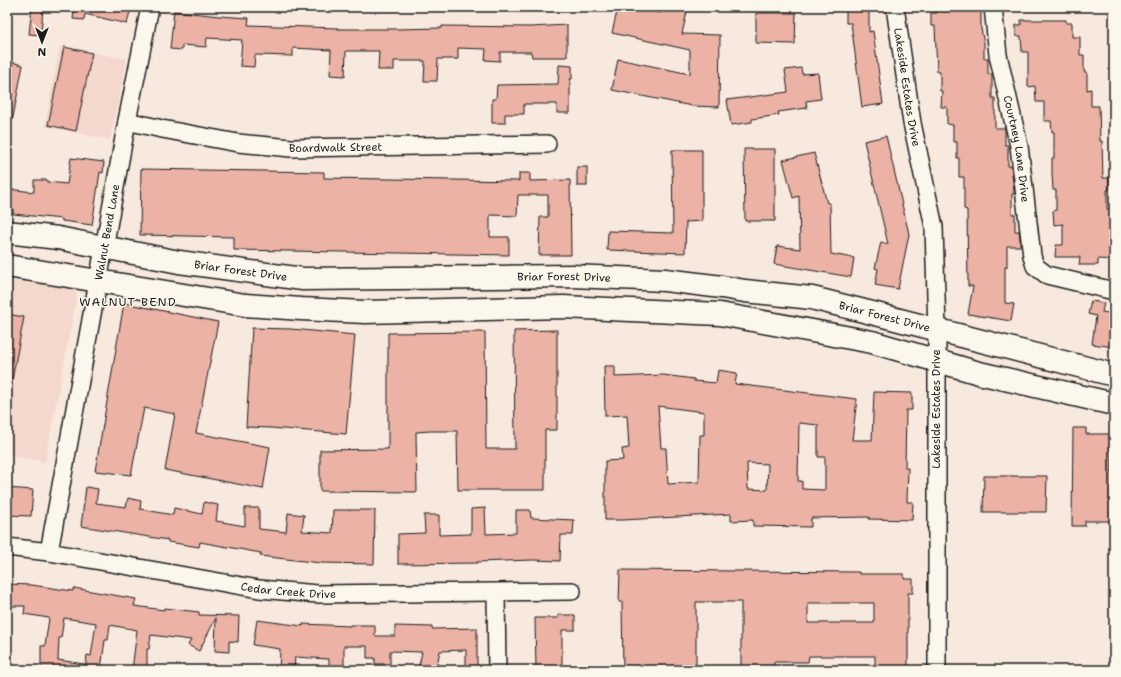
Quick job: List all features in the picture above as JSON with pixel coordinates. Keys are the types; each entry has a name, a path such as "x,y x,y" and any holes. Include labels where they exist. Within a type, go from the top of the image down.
{"main road":[{"name":"Briar Forest Drive","path":"7,232 58,238 179,262 303,279 572,276 672,281 812,298 1114,375"},
{"path":"7,266 245,305 305,310 365,312 563,307 720,314 872,342 979,373 1114,404"}],"street":[{"name":"Walnut Bend Lane","path":"49,552 127,121 150,7"},
{"name":"Lakeside Estates Drive","path":"895,7 912,123 934,228 937,330 937,670"},
{"name":"Courtney Lane Drive","path":"993,7 998,55 1019,146 1034,266 1047,275 1114,290"},
{"name":"Boardwalk Street","path":"127,121 162,130 238,143 291,148 547,144"},
{"name":"Cedar Creek Drive","path":"7,547 49,552 259,589 318,594 572,591"},
{"path":"496,593 497,670"}],"shaded area":[{"path":"60,46 127,59 110,140 45,126"},
{"path":"7,280 74,289 77,295 45,462 7,455"},
{"path":"1114,424 1114,670 1110,670 1110,425"}],"building":[{"path":"32,7 43,7 41,35 29,34"},
{"path":"72,7 131,7 127,24 85,14 84,20 73,19 74,12 72,11"},
{"path":"618,7 635,7 660,13 661,7 688,7 682,34 720,35 719,107 692,106 612,90 618,59 690,74 690,50 612,33"},
{"path":"846,7 869,7 869,32 873,31 883,104 862,107 851,23 846,23"},
{"path":"937,7 981,7 981,29 984,43 984,58 988,58 988,74 992,74 992,98 995,98 995,128 1005,128 1005,145 1008,145 1008,166 1011,166 1014,190 1014,194 1012,194 1012,214 1015,214 1015,231 1019,231 1020,238 1020,246 1007,246 1007,267 1005,267 1005,303 1014,304 1011,321 968,314 973,286 968,286 967,210 964,209 964,177 959,177 959,158 957,158 957,142 953,142 953,125 947,124 947,107 941,107 942,91 940,91 940,72 937,72 935,26 931,26 931,13 937,13"},
{"path":"174,11 249,18 248,25 338,29 442,28 442,26 531,27 567,25 567,57 532,57 531,52 500,52 500,61 485,60 486,49 458,48 458,59 438,59 437,81 424,81 425,61 394,61 394,70 378,70 379,51 346,51 345,76 330,75 331,50 293,48 293,56 255,55 254,67 240,66 242,40 207,38 206,47 182,45 182,50 170,49"},
{"path":"756,13 796,13 795,44 756,43"},
{"path":"1021,20 1066,20 1066,23 1072,23 1072,37 1080,37 1080,55 1084,55 1084,72 1087,72 1087,90 1091,89 1091,106 1099,106 1103,178 1109,178 1109,190 1107,190 1107,209 1111,209 1113,227 1113,260 1098,259 1098,265 1079,265 1080,257 1055,257 1056,245 1063,245 1063,224 1054,225 1053,211 1056,210 1056,190 1053,190 1052,158 1054,158 1054,132 1052,132 1051,121 1044,121 1044,102 1036,102 1035,86 1028,87 1028,52 1022,52 1021,36 1016,36 1016,25 1021,25"},
{"path":"64,47 92,53 76,131 48,125"},
{"path":"7,61 23,65 12,122 7,121"},
{"path":"559,65 572,66 572,79 570,79 570,113 557,113 557,104 524,104 524,114 505,114 505,123 492,123 492,99 496,99 497,85 558,84"},
{"path":"801,68 802,74 818,73 821,99 806,101 807,108 778,112 779,115 752,119 752,122 731,125 727,100 788,92 785,70"},
{"path":"886,136 909,234 898,289 875,285 878,269 875,268 881,242 888,244 864,141"},
{"path":"744,149 775,149 775,221 745,221"},
{"path":"672,150 702,150 702,221 686,222 685,253 607,250 608,231 673,233"},
{"path":"814,153 827,203 830,203 831,254 854,258 851,277 774,264 777,246 800,249 799,196 793,198 783,160"},
{"path":"71,158 104,162 103,173 100,172 92,225 62,221 62,219 13,214 13,209 7,209 7,189 34,192 34,180 47,180 47,182 67,184"},
{"path":"577,167 587,167 587,186 577,186"},
{"path":"141,169 324,172 324,178 519,181 519,173 530,173 530,181 570,180 571,255 539,255 540,217 548,217 548,195 518,195 517,216 490,215 490,237 509,237 509,255 234,250 234,237 140,235"},
{"path":"1091,301 1104,303 1102,312 1114,314 1114,347 1092,344 1096,316 1088,314"},
{"path":"124,303 218,322 196,433 270,447 263,489 165,470 175,414 144,408 131,475 95,471"},
{"path":"7,314 24,317 12,380 7,379"},
{"path":"252,328 291,329 355,335 346,434 246,427"},
{"path":"557,330 557,430 545,430 545,490 458,490 457,431 430,431 416,432 417,492 320,491 320,450 388,449 388,333 485,332 486,449 515,449 514,331"},
{"path":"604,366 615,366 615,377 663,375 694,379 694,381 716,383 718,370 737,373 735,384 857,399 852,440 872,440 874,392 912,393 912,410 906,410 905,468 908,468 907,502 913,502 912,520 869,519 869,517 811,518 811,527 753,526 753,520 731,521 731,514 605,520 605,461 623,460 622,449 629,448 627,415 605,416","holes":["658,406 704,412 704,435 700,435 699,482 668,484 666,448 661,448","799,423 818,425 818,457 825,457 825,490 802,489 802,481 798,481","747,463 768,464 767,490 748,489"]},
{"path":"1073,428 1086,428 1086,434 1111,434 1112,521 1085,521 1085,526 1072,526"},
{"path":"984,476 1047,476 1046,512 983,512"},
{"path":"86,487 98,489 96,503 126,507 128,498 141,501 140,509 173,515 174,508 202,514 204,502 218,505 216,521 245,526 245,508 259,508 259,529 286,532 288,513 304,515 302,531 332,533 333,510 375,510 374,564 321,563 260,556 261,553 200,542 199,547 168,542 168,540 81,526"},
{"path":"7,488 33,490 31,516 7,515"},
{"path":"485,508 486,534 516,533 516,510 530,510 531,518 574,520 573,535 561,535 560,561 533,560 477,563 398,564 398,534 425,533 424,515 439,515 439,535 471,534 471,509"},
{"path":"620,570 859,572 859,574 904,574 904,579 913,579 913,593 908,593 908,670 875,670 875,656 809,656 808,662 774,662 774,670 741,670 741,602 696,602 696,670 623,670 622,602 619,602","holes":["808,603 874,603 874,623 808,623"]},
{"path":"7,584 31,585 73,591 74,588 136,599 134,606 164,610 164,608 199,612 199,615 239,616 238,642 229,641 229,652 215,651 216,618 199,651 188,645 191,640 151,635 149,649 147,649 147,670 132,670 137,630 110,625 108,640 105,640 101,669 96,668 95,670 85,670 87,655 91,656 96,623 64,618 61,638 59,638 58,660 84,664 84,670 41,670 41,646 45,646 49,618 24,614 25,606 7,606"},
{"path":"558,615 575,615 575,630 562,630 562,670 536,670 535,618 558,618"},
{"path":"257,620 303,626 303,624 350,626 375,625 375,636 395,636 395,626 432,627 432,629 477,628 477,670 466,670 466,650 440,651 436,670 418,670 422,652 390,651 390,664 375,664 375,658 367,658 367,646 344,646 344,670 329,670 329,659 295,657 294,670 279,670 280,649 253,645"}],"district":[{"name":"WALNUT BEND","path":"128,302"}]}
